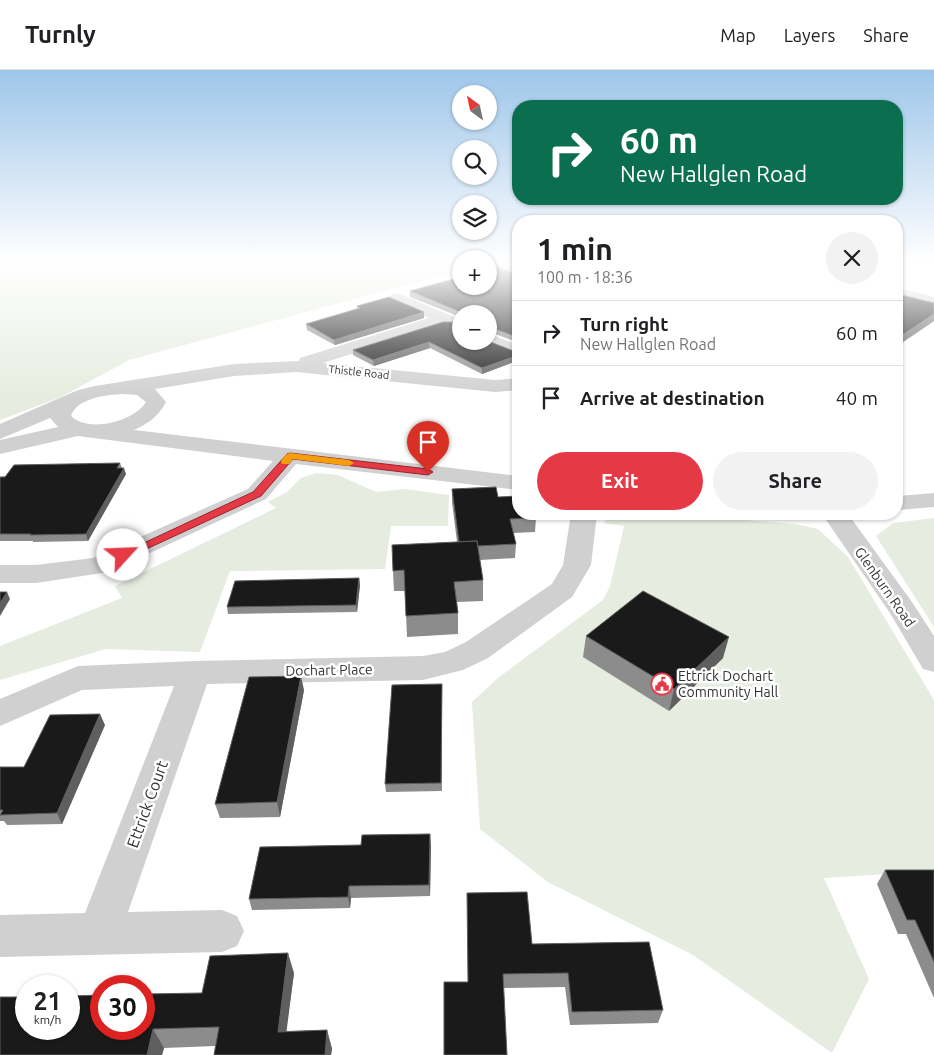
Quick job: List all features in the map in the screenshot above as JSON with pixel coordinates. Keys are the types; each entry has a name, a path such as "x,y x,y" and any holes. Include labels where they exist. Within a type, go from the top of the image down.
{"street":[{"path":"419,308 452,322"},
{"path":"296,366 444,319"},
{"path":"497,335 512,330"},
{"path":"497,342 512,349"},
{"name":"Thistle Road","path":"0,432 94,392 234,370 296,366 495,386 512,385"},
{"name":"Thistle Road","path":"86,430 120,427 133,423 152,405 200,376"},
{"path":"122,388 142,390 178,443"},
{"path":"70,402 60,412 63,423 69,427 178,443 512,482"},
{"path":"0,447 86,430"},
{"path":"0,574 36,574 99,566 257,494 290,456"},
{"path":"903,503 934,500"},
{"name":"Dochart Place","path":"0,713 78,678 195,673 422,668 452,662 477,650 562,590 577,566 583,520"},
{"name":"Glenburn Road","path":"839,520 902,608 934,661"},
{"name":"Ettrick Court","path":"98,935 195,673"},
{"path":"0,936 222,931"}],"shaded area":[{"path":"0,308 321,308 129,360 61,397 0,420"},
{"path":"316,473 338,475 376,492 405,489 449,495 448,526 391,526 385,569 230,571 200,652 106,649 0,680 0,646 122,598 115,586 276,508 268,502 287,492 301,478"},
{"path":"934,518 934,627 876,536 893,523"},
{"path":"606,520 745,520 795,524 818,529 848,557 934,700 934,871 824,878 869,979 832,1053 693,955 548,882 480,829 472,702 498,678 603,600 610,586 624,526 604,523"}],"building":[{"path":"360,308 415,308 424,312 334,340 306,324"},
{"path":"497,308 512,308 512,335 497,330"},
{"path":"903,308 934,308 934,314 904,334"},
{"path":"443,322 452,322 452,350 497,350 497,344 512,350 512,357 482,368 429,342 373,360 353,350"},
{"path":"120,463 117,468 124,468 86,534 0,534 0,477 5,477 14,465"},
{"path":"496,487 498,497 512,496 512,519 510,519 516,544 478,546 477,541 459,542 452,489"},
{"path":"477,541 483,580 454,582 458,613 406,616 404,570 393,571 392,545"},
{"path":"359,578 356,605 227,607 235,581"},
{"name":"Ettrick Dochart Community Hall","path":"643,591 729,637 674,689 586,636"},
{"path":"0,592 7,592 0,603"},
{"path":"301,676 277,802 215,804 249,677"},
{"path":"442,684 441,783 385,784 392,685"},
{"path":"100,714 57,813 0,815 3,810 0,810 0,767 24,767 50,715"},
{"path":"430,834 429,885 349,886 348,897 249,899 260,847 361,845 362,835"},
{"path":"885,870 934,870 934,962 915,920 907,920"},
{"path":"527,892 532,944 649,942 663,1010 572,1012 568,973 503,974 507,1055 444,1055 444,982 468,982 467,893"},
{"path":"288,953 278,1032 327,1030 325,1055 214,1055 219,1027 155,1029 155,994 202,993 210,956"},
{"path":"90,995 90,1040 150,1040 147,1055 0,1055 0,997 15,997 15,1040 80,1040 80,996"}],"slow traffic":[{"path":"285,462 290,456 349,463"}],"place":[{"name":"Ettrick Dochart Community Hall","path":"662,684"}],"route":[{"path":"123,555 257,494 290,456 428,472"}]}
